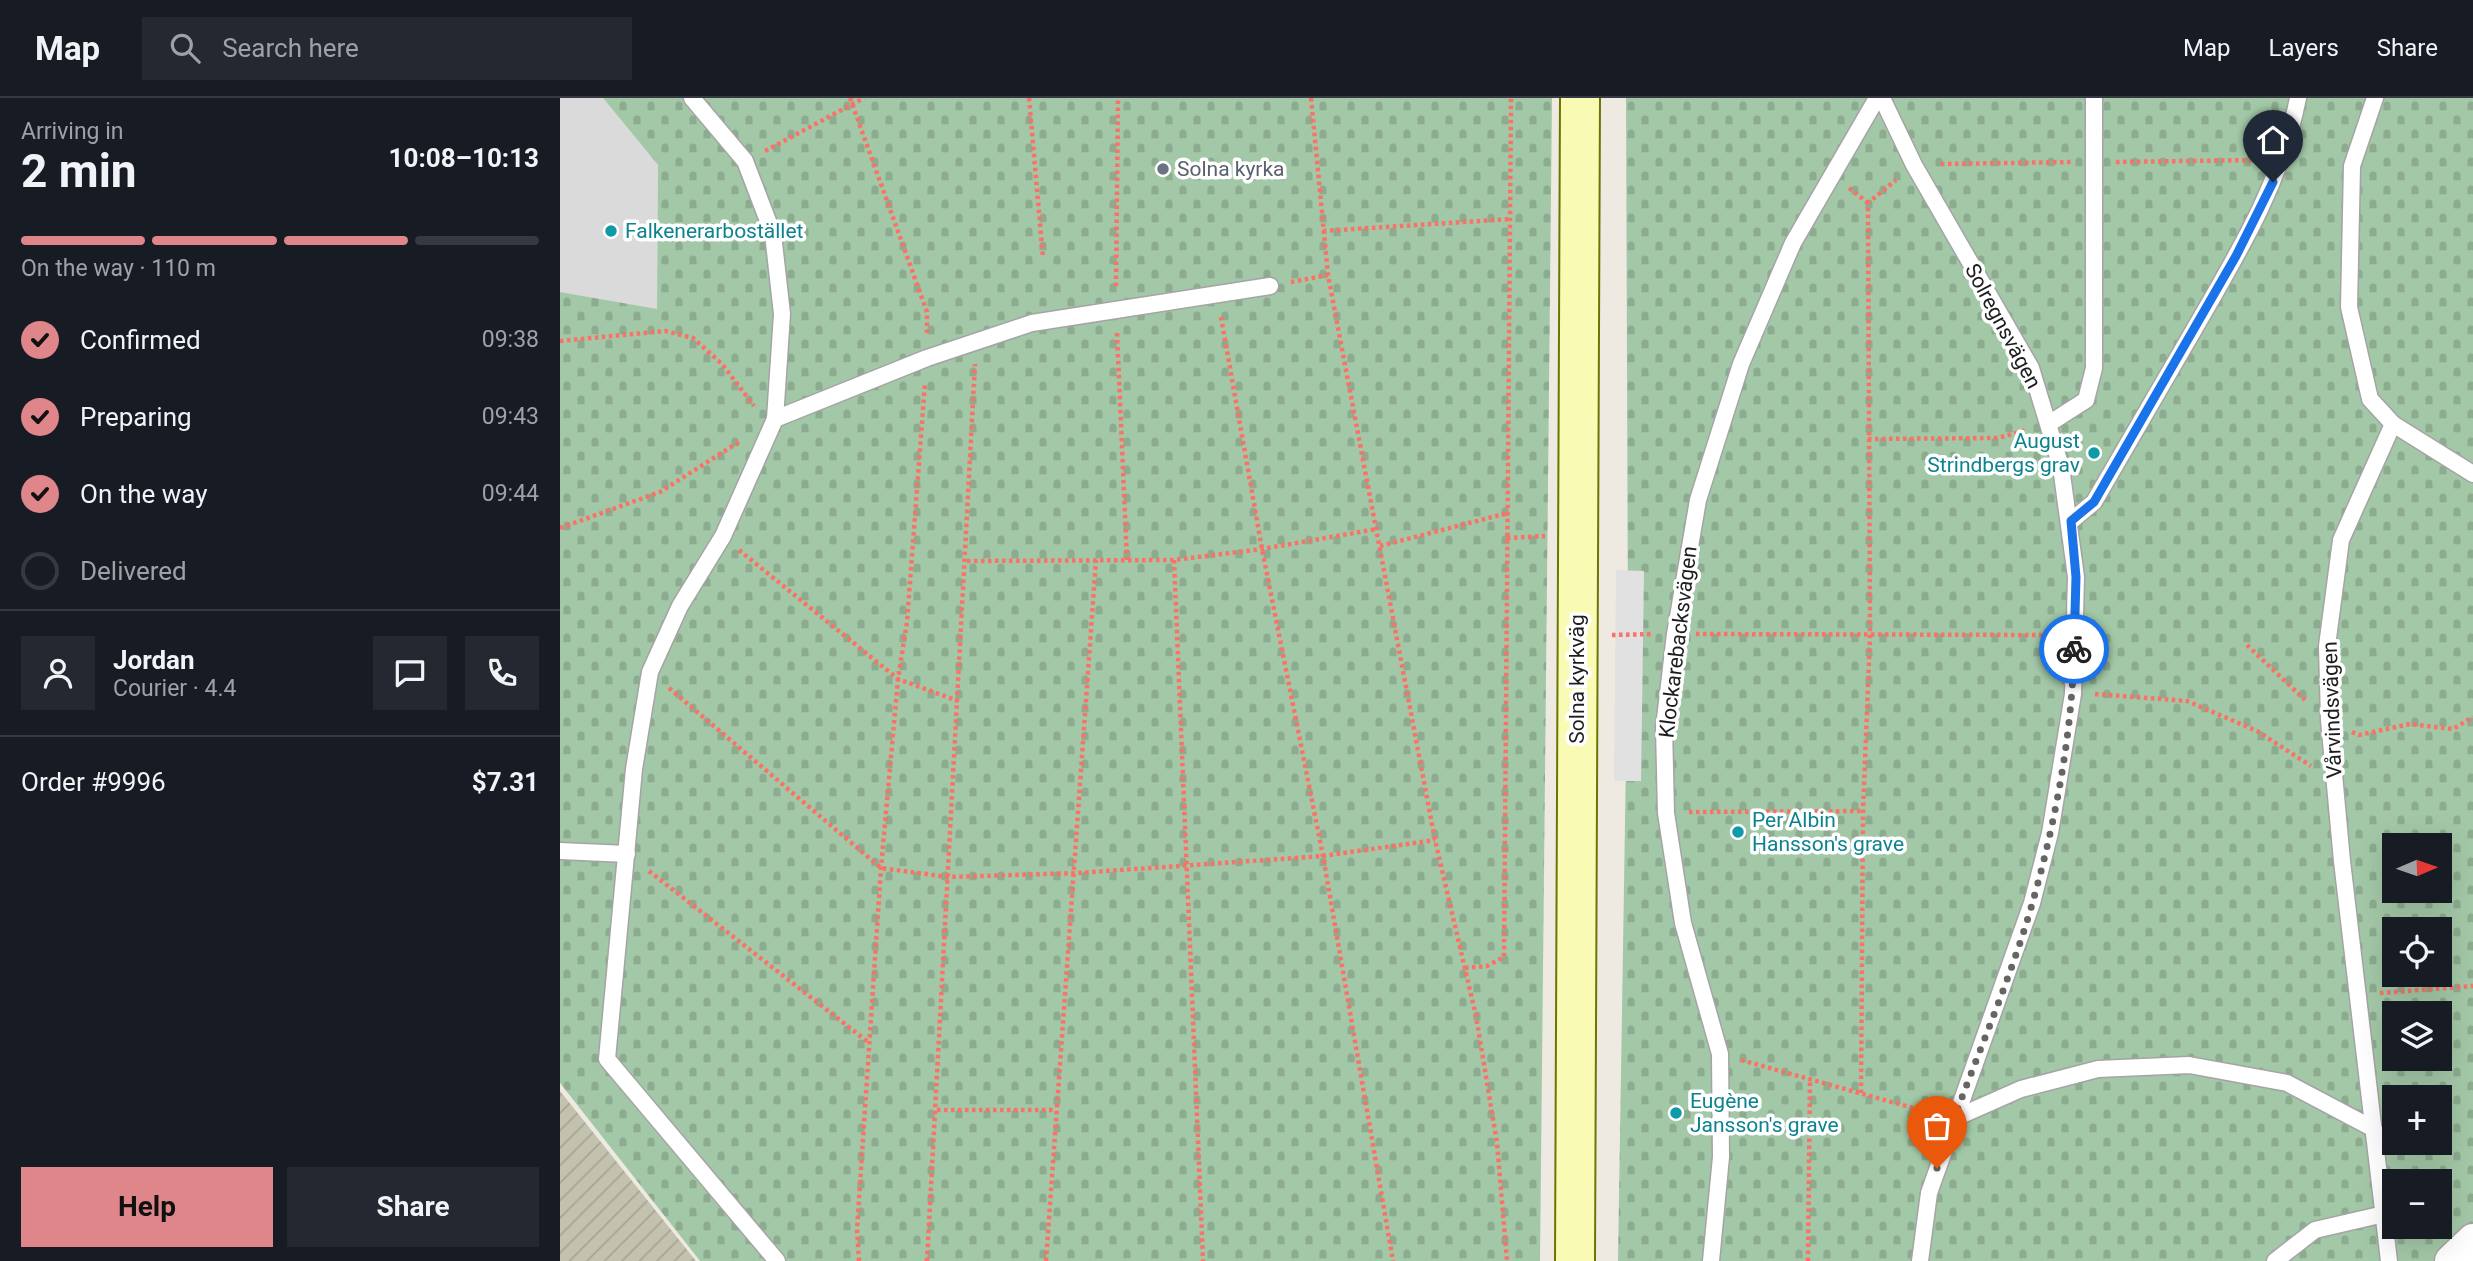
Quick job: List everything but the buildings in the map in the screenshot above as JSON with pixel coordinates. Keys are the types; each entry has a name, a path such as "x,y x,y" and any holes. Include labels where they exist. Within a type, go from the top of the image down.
{"street":[{"name":"Solna kyrkväg","path":"1574,1261 1580,98"},
{"path":"2451,1261 2473,1240"}],"lane":[{"path":"692,98 745,161 773,234 782,314 775,419 723,536 680,606 650,672 635,769 607,1059 777,1261"},
{"name":"Solregnsvägen","path":"1879,98 1914,165 2031,368 2050,423 2071,521 2076,577 2073,694 2053,821 2032,903 1929,1192 1920,1261"},
{"name":"Klockarebacksvägen","path":"1711,1261 1721,1157 1720,1054 1683,923 1666,813 1664,727 1675,634 1698,500 1741,363 1793,243 1879,98"},
{"path":"2050,423 2086,400 2094,368 2094,98"},
{"path":"2071,521 2094,502 2264,205 2282,159 2298,98"},
{"path":"2375,98 2352,166 2349,307 2370,399 2393,424 2473,474"},
{"path":"775,419 927,358 1032,323 1270,286"},
{"name":"Vårvindsvägen","path":"2382,1197 2334,782 2327,646 2341,540 2393,424"},
{"path":"560,851 627,854"},
{"path":"1953,1119 2021,1090 2098,1069 2189,1065 2287,1083 2374,1129"},
{"path":"2275,1261 2315,1230 2382,1214"},
{"name":"Vårvindsvägen","path":"2387,1239 2389,1261"}],"path":[{"path":"745,161 852,101 864,98"},
{"path":"1029,98 1043,258"},
{"path":"1118,98 1116,310 1127,560"},
{"path":"1311,98 1328,275 1435,840 1465,968 1497,1143 1507,1261"},
{"path":"1465,968 1487,966 1504,957 1511,98"},
{"path":"852,101 927,312 927,358 907,622 898,679 881,869 857,1229 859,1261"},
{"path":"1861,1093 1863,811 1870,636 1868,203 1914,165"},
{"path":"1322,230 1511,219"},
{"path":"1270,286 1328,275"},
{"path":"1217,296 1262,549 1323,856 1393,1261"},
{"path":"560,341 665,331 693,338 722,364 743,396 761,413 775,419"},
{"path":"927,1261 967,561 976,342"},
{"path":"560,528 660,492 775,419"},
{"path":"1868,439 1997,438 2050,423"},
{"path":"1380,545 1508,513"},
{"path":"967,561 1174,560 1262,549 1377,529"},
{"path":"723,536 898,679 958,701"},
{"path":"1507,538 1557,536"},
{"path":"1046,1261 1054,1110 1096,560"},
{"path":"1174,560 1203,1261"},
{"path":"1601,635 2075,635"},
{"path":"650,672 881,869 948,877 1073,873 1323,856 1435,840"},
{"path":"2073,694 2187,701 2257,731 2334,782"},
{"path":"1666,813 1863,811"},
{"path":"627,854 869,1042"},
{"path":"2357,995 2473,986"},
{"path":"1720,1054 1953,1119"},
{"path":"1808,1261 1810,1079"},
{"path":"937,1110 1054,1110"}],"shaded area":[{"path":"560,98 603,98 658,165 657,310 560,292"},
{"path":"1616,570 1644,571 1641,781 1614,781"},
{"path":"560,1091 696,1261 560,1261"}],"green space":[{"path":"603,98 1552,98 1540,1261 700,1261 560,1083 560,292 657,309 658,165"},
{"path":"1626,98 2473,98 2473,1261 1618,1261 1628,635"}],"way so far":[{"path":"1937,1168 2032,903 2050,833 2064,760 2073,694 2074,649"}],"place":[{"name":"Solna kyrka","path":"1163,169"},
{"name":"Falkenerarbostället","path":"611,231"},
{"name":"August Strindbergs grav","path":"2094,453"},
{"name":"Per Albin Hansson's grave","path":"1738,832"},
{"name":"Eugène Jansson's grave","path":"1676,1113"}],"route":[{"path":"2074,649 2076,577 2071,521 2094,502 2236,256 2264,205 2273,182"}]}
